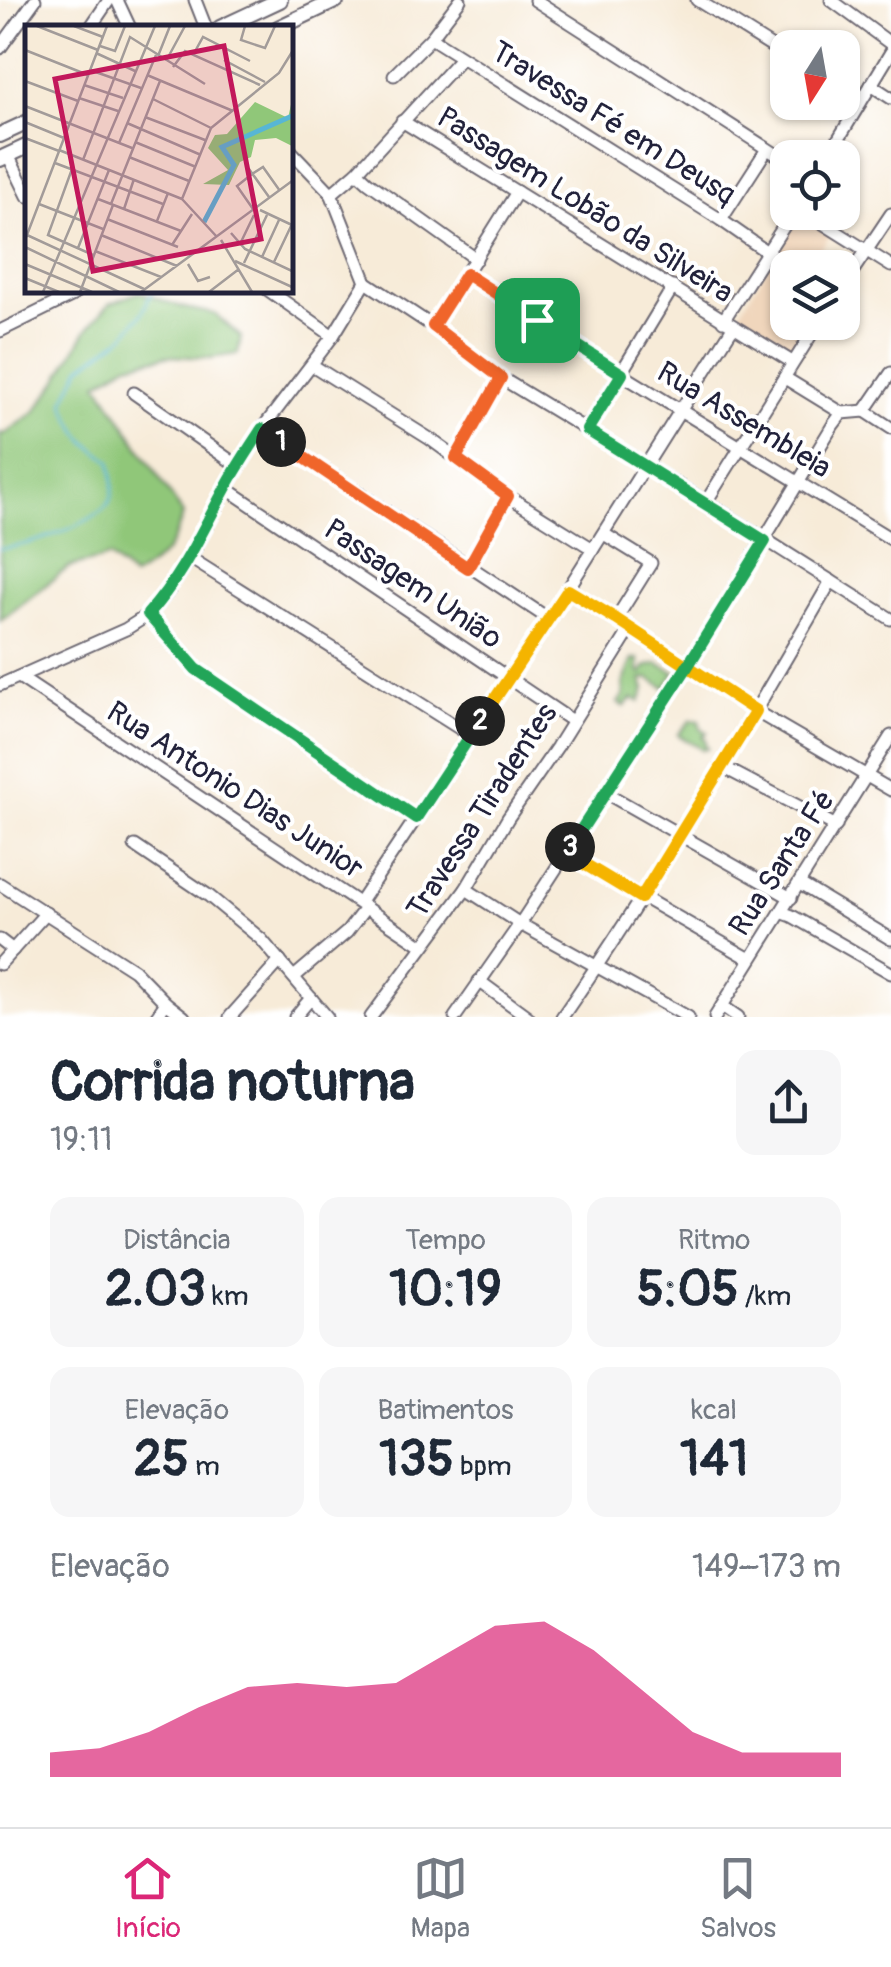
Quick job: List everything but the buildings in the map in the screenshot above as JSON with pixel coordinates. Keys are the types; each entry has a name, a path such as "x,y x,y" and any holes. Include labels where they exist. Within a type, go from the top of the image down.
{"main road":[{"path":"226,25 280,0"},
{"path":"284,25 337,0"}],"street":[{"path":"0,48 35,0"},
{"path":"92,25 109,0"},
{"path":"117,0 129,25"},
{"path":"194,0 205,25"},
{"path":"394,75 431,38 460,0"},
{"path":"535,0 770,151"},
{"path":"697,0 770,46"},
{"path":"831,0 891,44"},
{"name":"Travessa Fé em Deusq","path":"431,38 767,252"},
{"path":"860,104 891,52"},
{"path":"331,194 461,58"},
{"path":"871,85 891,98"},
{"path":"6,133 25,114"},
{"name":"Passagem Lobão da Silveira","path":"402,121 792,362"},
{"path":"722,220 767,149"},
{"path":"292,152 331,194 366,282 501,378 891,619"},
{"path":"4,157 25,191"},
{"path":"356,172 476,258"},
{"path":"433,326 516,192"},
{"path":"860,260 891,214"},
{"path":"294,977 348,932 416,818 510,680 682,411 781,230"},
{"path":"834,230 891,266"},
{"name":"Rua Assembleia","path":"466,274 891,539"},
{"path":"0,685 126,629 148,614 190,558 262,429 333,336 366,282"},
{"name":"Rua Assembleia","path":"587,430 673,288"},
{"path":"0,330 72,292"},
{"path":"271,292 333,336"},
{"path":"706,502 807,340"},
{"path":"312,365 593,550"},
{"path":"865,411 891,373"},
{"path":"456,458 501,378"},
{"path":"785,378 842,414 865,411 891,428"},
{"path":"134,393 238,466"},
{"path":"454,1017 606,793 842,414"},
{"path":"262,429 549,619"},
{"name":"Passagem União","path":"226,488 572,721"},
{"path":"468,568 508,496"},
{"path":"604,534 651,562 616,619"},
{"path":"190,558 470,735"},
{"path":"562,1017 641,898 831,580"},
{"path":"568,590 756,711 891,790"},
{"path":"148,614 196,669 416,818"},
{"name":"Travessa Tiradentes","path":"371,1017 466,889 630,630"},
{"name":"Rua Antonio Dias Junior","path":"19,677 423,946"},
{"name":"Rua Santa Fé","path":"718,1012 891,736"},
{"path":"722,766 836,826"},
{"path":"606,793 791,898"},
{"path":"135,846 218,902 262,939 327,1017"},
{"path":"566,853 750,959"},
{"path":"0,884 134,970 184,1017"},
{"path":"800,884 891,940"},
{"path":"466,889 520,924 688,1017"},
{"path":"782,912 891,973"},
{"path":"0,964 46,913"},
{"path":"0,940 13,950"},
{"path":"230,1017 280,961"},
{"path":"479,982 528,1017"},
{"path":"295,1017 311,998"},
{"path":"156,1017 166,1002"},
{"path":"718,1012 738,1017"}],"shaded area":[{"path":"790,230 824,230 831,234 821,250 778,250"},
{"path":"770,263 770,338 737,317"},
{"path":"772,340 803,340 794,354"}],"green space":[{"path":"139,292 215,314 241,337 238,354 210,358 166,356 128,364 98,383 183,514 175,536 160,558 133,577 109,557 69,567 0,621 0,433 5,434 35,412 86,331 109,304"},
{"path":"633,659 639,659 642,674 645,667 657,663 675,672 666,688 648,678 642,680 645,689 640,702 633,698 624,707 618,703 624,695 623,684"},
{"path":"691,720 699,721 701,729 707,732 703,737 708,748 702,749 678,735"}],"waterway":[{"path":"0,549 76,526 103,510 110,501 111,461 82,436 64,402 81,367 124,336 141,315 152,292"}],"route":[{"path":"537,320 466,274 433,326 501,378 456,458 508,496 468,568 262,429 190,558 148,614 196,669 416,818 568,590 616,619 630,630 687,667 756,711 641,898 566,853 687,667 765,541 587,430 622,374 537,320"}]}
